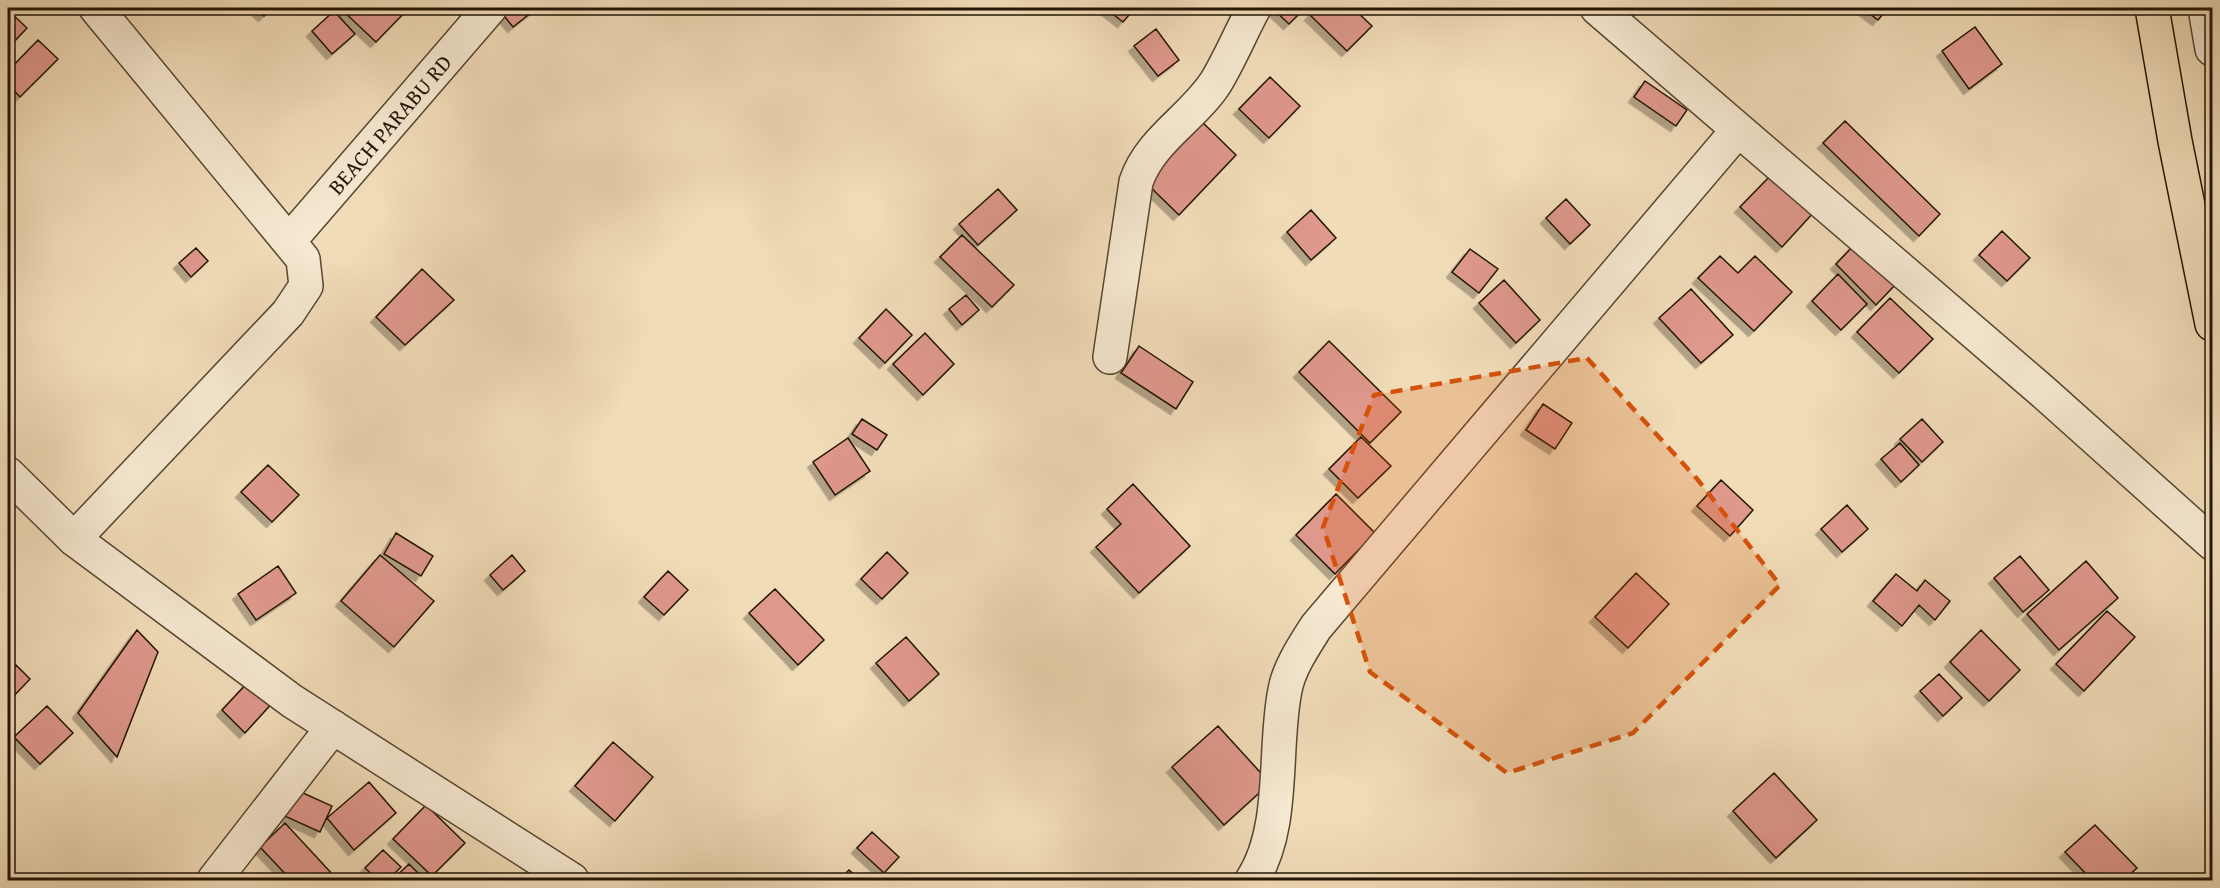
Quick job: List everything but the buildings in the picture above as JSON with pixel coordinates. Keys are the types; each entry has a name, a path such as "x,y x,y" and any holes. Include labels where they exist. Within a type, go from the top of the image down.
{"highway":[{"path":"2152,8 2175,141 2212,324"}],"street":[{"path":"74,539 288,313 306,286 303,259 96,8"},
{"name":"BEACH PARABU RD","path":"289,241 490,8"},
{"path":"1110,357 1136,182 1141,168 1150,154 1186,118 1216,82 1254,8"},
{"path":"1598,8 2041,390 2212,543"},
{"path":"2205,8 2212,49"},
{"path":"1252,880 1261,867 1272,827 1285,688 1301,651 1316,627 1738,130"},
{"path":"8,474 74,539 292,701 572,880"},
{"path":"214,880 333,727"}],"highlighted area":[{"path":"1587,358 1698,480 1780,585 1633,733 1507,773 1370,672 1323,527 1374,395"}]}
